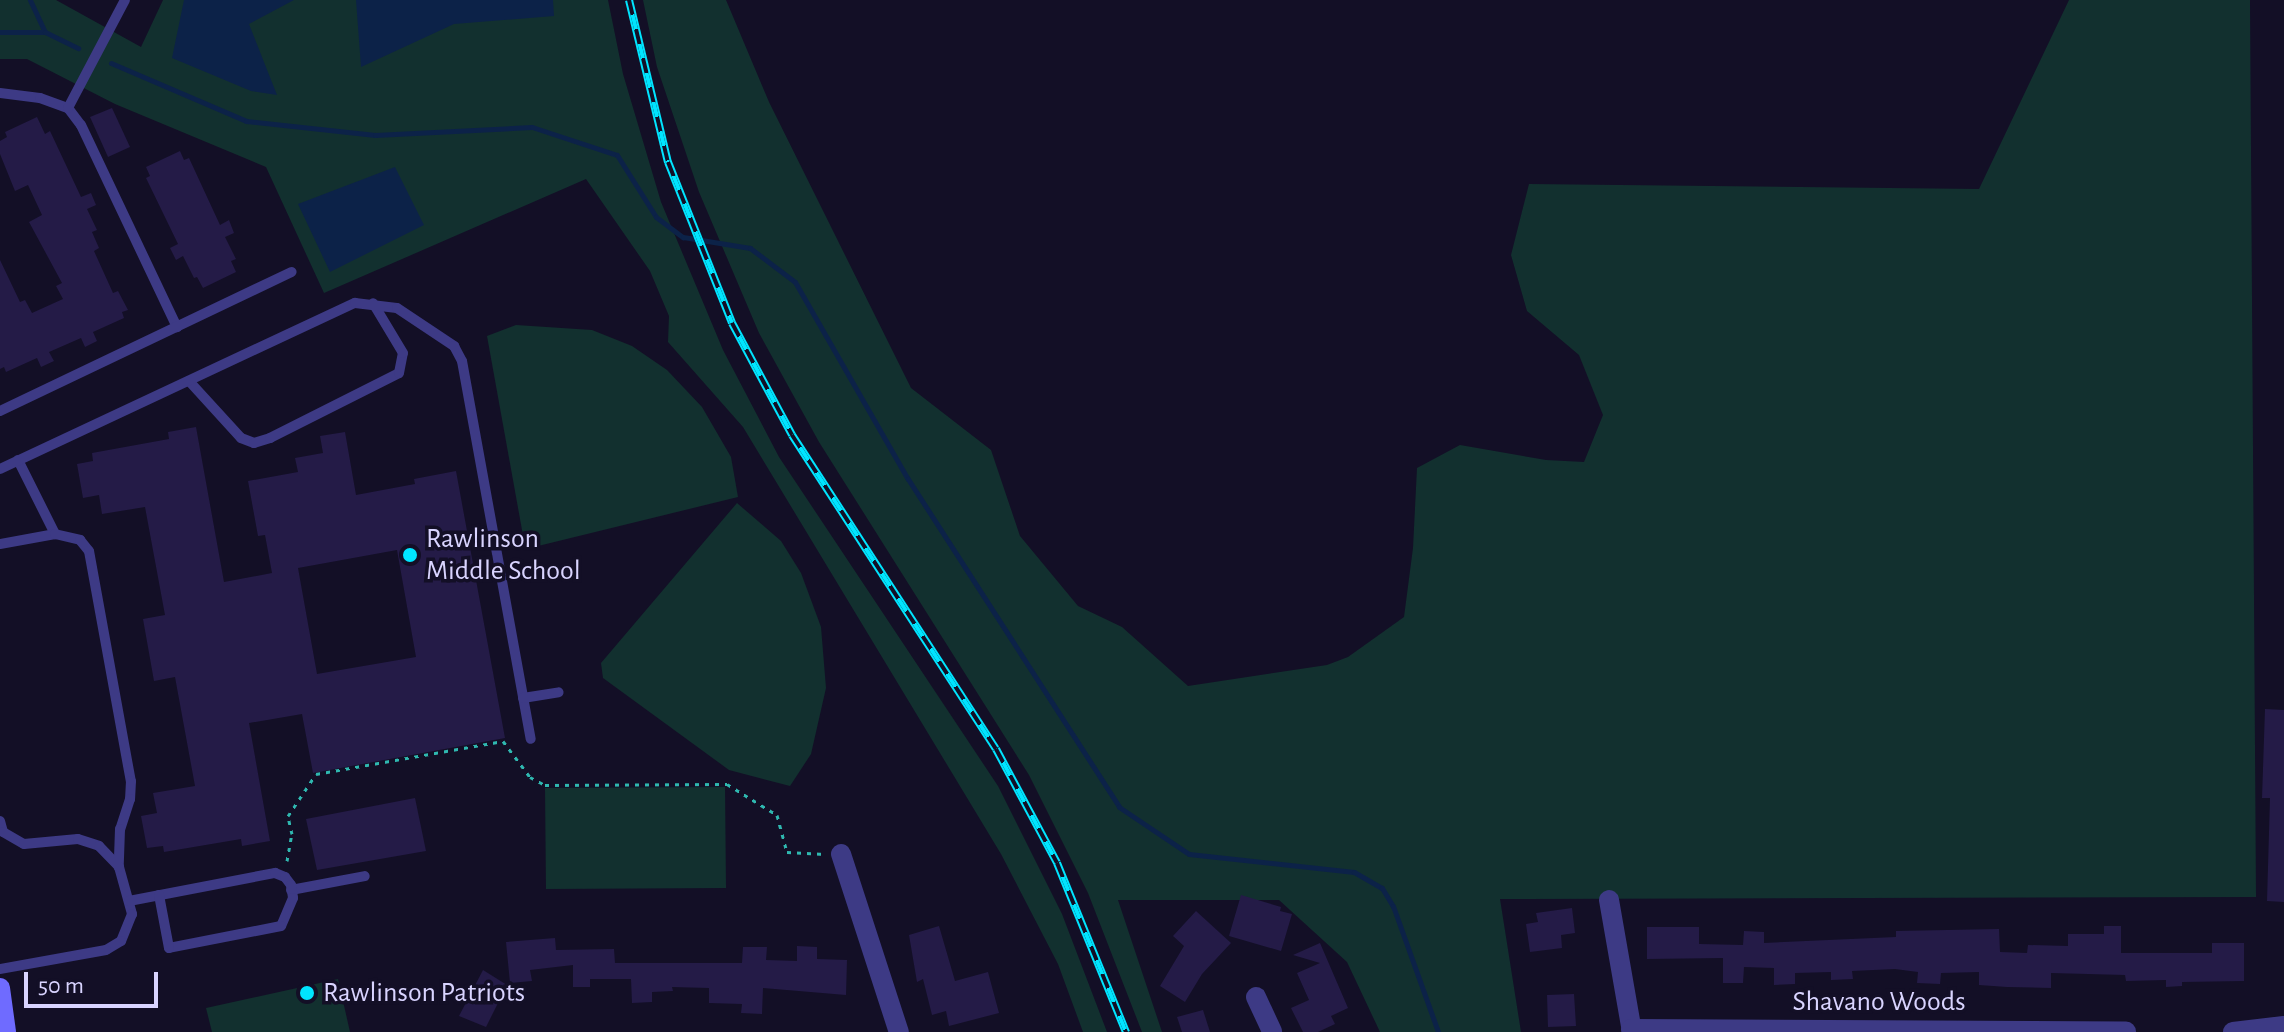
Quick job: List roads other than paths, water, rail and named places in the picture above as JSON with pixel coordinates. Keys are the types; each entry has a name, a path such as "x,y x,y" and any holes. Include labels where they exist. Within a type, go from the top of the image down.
{"main road":[{"path":"0,988 6,1032"}],"street":[{"path":"841,854 899,1032"},
{"path":"1609,900 1631,1030"},
{"path":"1256,997 1272,1032"},
{"path":"2233,1032 2284,1026"},
{"name":"Shavano Woods","path":"1631,1030 2126,1032"}],"lane":[{"path":"68,108 125,0"},
{"path":"0,93 40,98 68,108 81,125 177,327"},
{"path":"0,411 292,272"},
{"path":"0,469 355,303 397,308 454,346 462,361 531,739"},
{"path":"189,381 241,438 254,443 270,438 399,373 403,353 373,303"},
{"path":"18,460 55,534"},
{"path":"0,544 55,534 80,540 89,551 131,781 120,829 119,867 129,901 131,924 121,941 106,950 0,969"},
{"path":"523,698 559,692"},
{"path":"0,821 3,832 24,844 89,842 99,846 119,867"},
{"path":"129,901 159,895 275,873 285,877 293,898 281,926 169,948 159,895"},
{"path":"291,890 365,876"}],"water":[{"path":"184,0 294,0 249,24 277,95 251,91 172,58"},
{"path":"356,0 553,0 554,16 454,24 361,67"},
{"path":"395,167 424,225 330,272 298,204"}],"waterway":[{"path":"30,0 45,32"},
{"path":"0,32 45,32 78,48"},
{"path":"111,63 246,121 375,135 532,127 617,155 656,217 683,237 750,248 795,282 908,479 1119,807 1189,854 1354,872 1382,888 1393,906 1438,1032"}],"railway":[{"path":"629,0 668,162 732,323 792,435 996,749 1057,863 1126,1032"}],"place":[{"name":"Rawlinson Middle School","path":"410,555"},
{"name":"Rawlinson Patriots","path":"307,993"}]}
